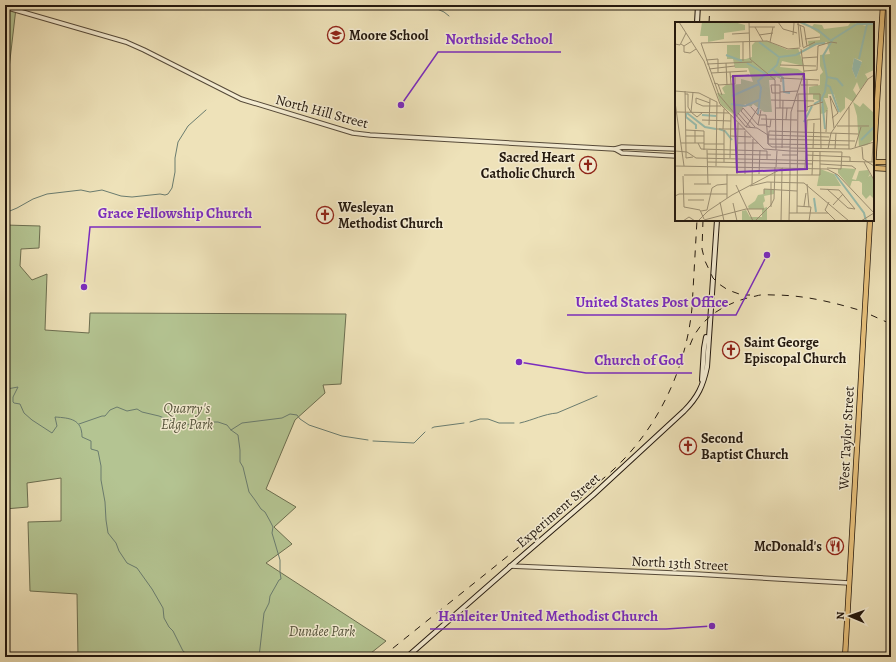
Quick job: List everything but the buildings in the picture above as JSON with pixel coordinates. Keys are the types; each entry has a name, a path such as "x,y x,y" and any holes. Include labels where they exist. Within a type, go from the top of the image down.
{"main road":[{"path":"697,22 698,5"},
{"path":"874,146 883,5"},
{"path":"874,162 891,162"},
{"path":"874,168 891,169"},
{"path":"702,387 704,348 710,319 717,221"},
{"name":"West Taylor Street","path":"845,657 870,221"},
{"name":"Experiment Street","path":"407,657 593,495 691,404 702,387 707,367 710,319"}],"street":[{"name":"North Hill Street","path":"5,8 130,44 241,99 353,133 376,136 614,149 622,147 675,150"},
{"path":"614,149 622,153 675,156"},
{"name":"North 13th Street","path":"510,566 696,574 850,583"}],"green space":[{"path":"5,5 16,8 5,103"},
{"name":"Quarry's Edge Park","path":"5,225 40,226 39,248 21,249 20,266 32,280 47,274 45,330 89,333 90,313 346,314 341,384 323,385 325,393 295,420 266,489 296,507 274,527 292,544 266,563 386,641 366,657 78,657 77,594 30,591 28,522 61,521 61,478 27,483 28,507 5,509"}],"waterway":[{"path":"428,5 444,12 449,16"},
{"path":"5,213 33,199 47,194 81,190 90,192 102,190 121,196 132,197 168,194 172,188 178,142 188,126 206,110"},
{"path":"5,370 8,373 5,378"},
{"path":"5,381 9,384 7,389 18,387 13,397 13,402 20,404 24,413 32,420 52,433 57,426 55,417 70,419 80,426 82,437 91,441 91,449 98,451 108,533 116,543 119,551 127,563 137,568 152,589 163,608 164,618 173,631 183,651 188,655 186,657"},
{"path":"520,423 557,413 597,396"},
{"path":"79,424 105,416 110,410 117,407 127,411 137,409 177,423 204,426 212,422 218,422 227,425 238,435 240,462 243,467 249,492 261,509 265,512 273,527 272,533 280,560 281,579 270,596 269,603 264,613 259,657"},
{"path":"231,430 242,423 282,418 290,414 297,415 309,425 342,436 368,440"},
{"path":"470,422 480,419 488,419 499,423 514,423"},
{"path":"432,428 464,423"},
{"path":"373,441 414,443 425,432"}],"railway":[{"path":"709,22 710,5"},
{"path":"382,657 583,496 613,470 643,436 667,396 676,375 689,331 692,308 697,221"},
{"path":"703,221 702,249 705,261 713,278 728,290 742,295 750,295"},
{"path":"690,345 697,331 712,315 735,302 758,295 785,295 807,298 859,310"},
{"path":"871,315 891,324"}],"place":[{"name":"Moore School","path":"336,35"},
{"name":"Northside School","path":"401,105"},
{"name":"Sacred Heart Catholic Church","path":"588,165"},
{"name":"Wesleyan Methodist Church","path":"325,215"},
{"name":"United States Post Office","path":"767,255"},
{"name":"Grace Fellowship Church","path":"84,287"},
{"name":"Saint George Episcopal Church","path":"731,350"},
{"name":"Church of God","path":"519,362"},
{"name":"Second Baptist Church","path":"688,446"},
{"name":"McDonald's","path":"835,546"},
{"name":"Hanleiter United Methodist Church","path":"712,626"}],"park label":[{"name":"Dundee Park","path":"322,631"}]}
